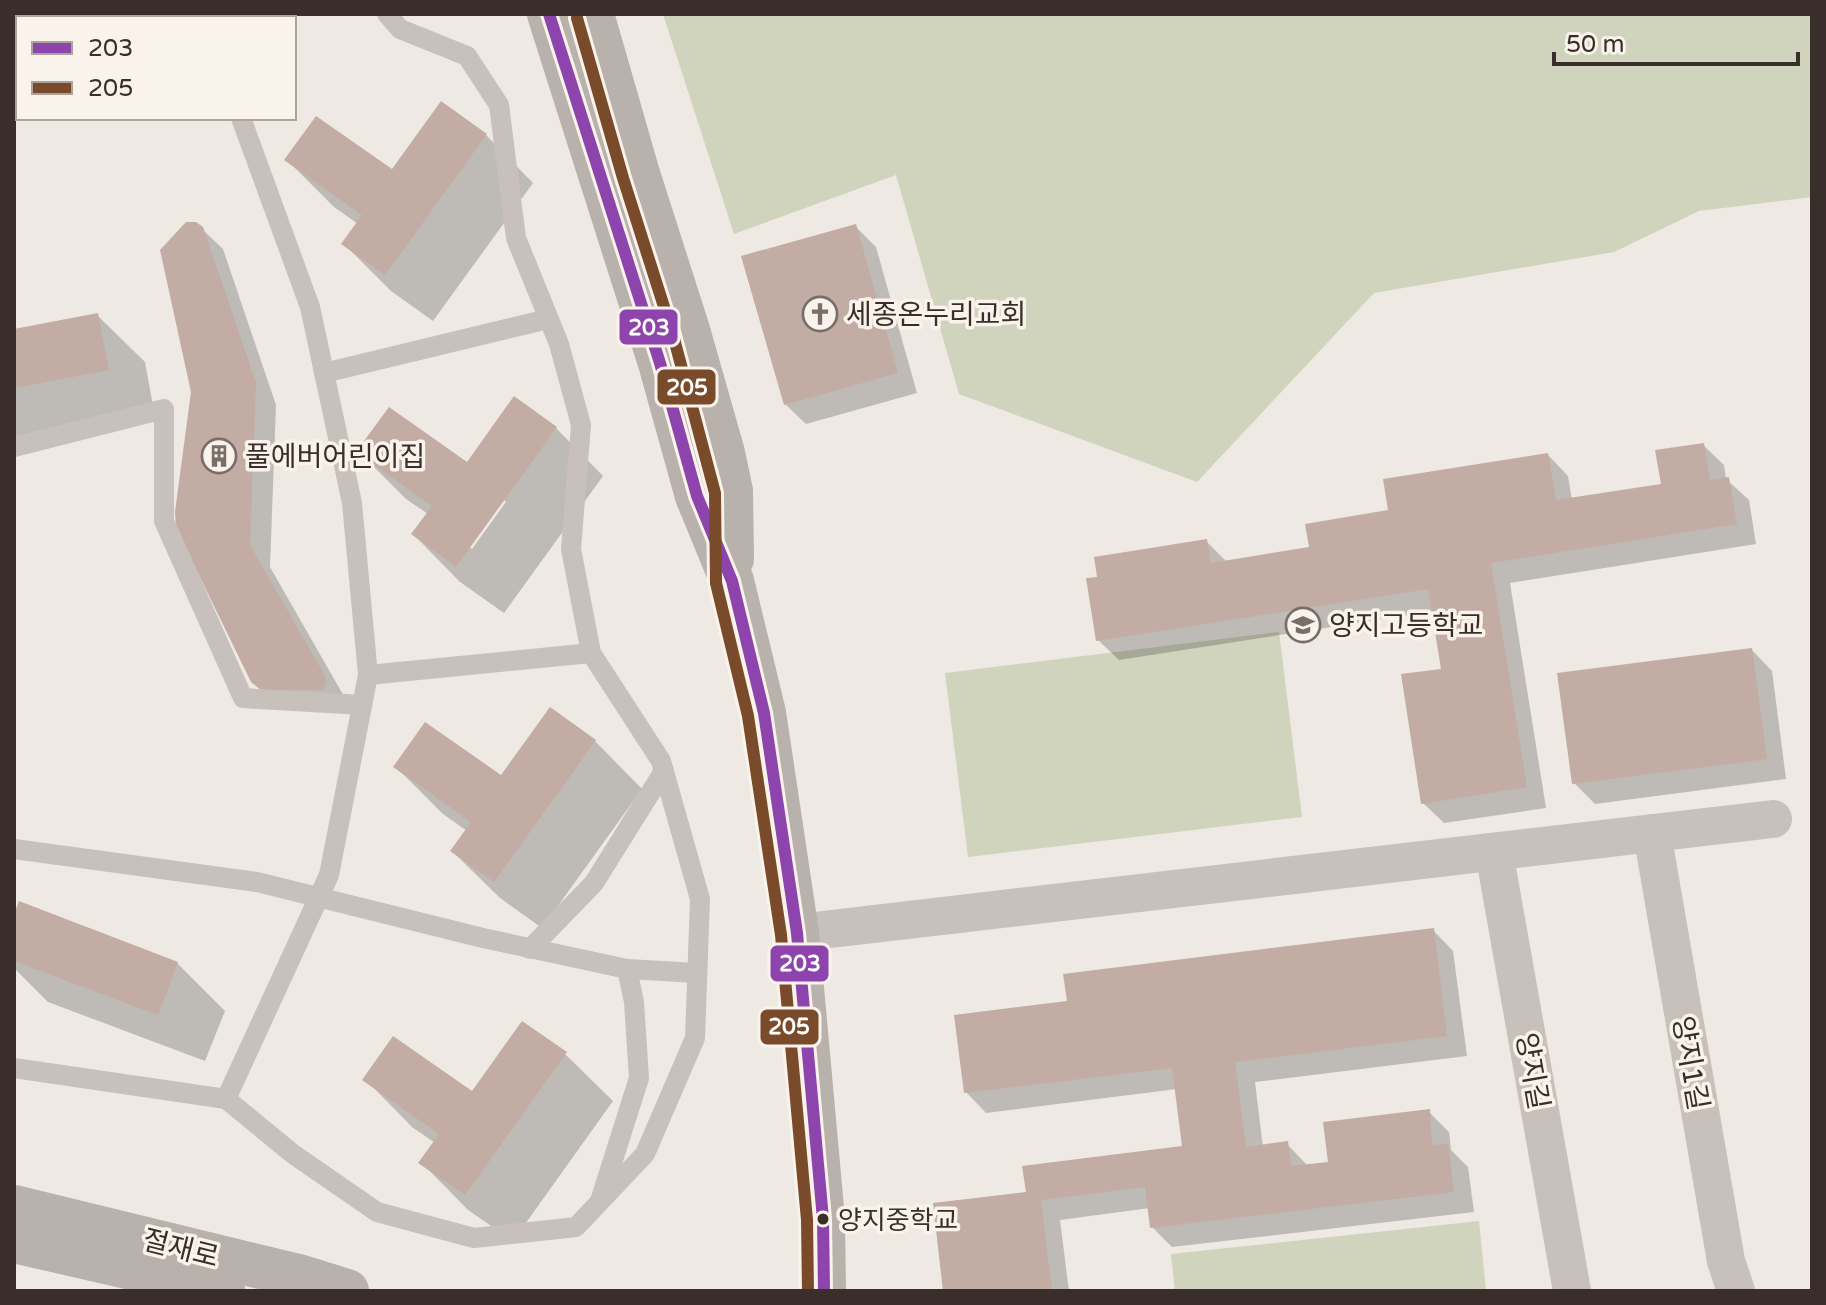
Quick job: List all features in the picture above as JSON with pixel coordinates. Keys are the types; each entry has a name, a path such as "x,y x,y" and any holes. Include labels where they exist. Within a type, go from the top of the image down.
{"street":[{"path":"549,14 660,363 697,496 732,581 764,713 797,933 823,1219 824,1291"},
{"path":"592,14 723,453 731,491 732,581"},
{"path":"797,933 1773,819"},
{"name":"양지1길","path":"1652,833 1726,1261 1736,1291"},
{"name":"양지길","path":"1494,852 1572,1291"},
{"name":"절재로","path":"14,1207 302,1277 347,1291"},
{"name":"절재로","path":"14,1241 223,1289"}],"lane":[{"path":"14,1068 226,1099 293,1154 377,1212 474,1238 576,1227 645,1154 695,1038 700,899 661,761 591,653 571,549 581,425 559,344 516,238 499,105 467,56 400,29 387,14"},
{"path":"226,1099 329,875 368,675 352,503 310,307 242,120"},
{"path":"324,373 548,319"},
{"path":"14,447 164,409 164,521 243,698 362,705"},
{"path":"368,675 591,653"},
{"path":"530,949 594,883 664,771"},
{"path":"14,849 257,882 530,949 627,969 697,973"},
{"path":"600,1202 639,1078 634,1002 627,969"}],"green space":[{"path":"663,14 1812,14 1812,197 1699,211 1614,252 1374,293 1197,482 959,394 896,175 734,234"},
{"path":"1279,632 1302,817 968,857 945,673"},
{"path":"1479,1221 1486,1291 1175,1291 1171,1254"}],"building":[{"path":"441,101 487,134 385,275 341,244 362,215 284,160 316,116 392,169"},
{"name":"풀에버어린이집","path":"186,222 196,222 203,227 256,383 250,545 325,676 326,684 322,690 261,690 251,682 176,528 175,512 191,392 160,250"},
{"name":"세종온누리교회","path":"856,224 898,373 784,405 741,256"},
{"path":"98,313 109,370 14,388 14,329"},
{"path":"514,396 557,427 456,567 411,534 432,506 356,452 389,407 467,462"},
{"path":"1704,443 1710,480 1729,477 1737,524 1491,563 1527,787 1421,804 1401,674 1441,669 1428,589 1096,641 1086,578 1097,577 1094,557 1207,539 1211,563 1309,547 1305,524 1388,510 1383,479 1548,453 1556,500 1661,484 1655,450"},
{"path":"1752,648 1767,759 1572,784 1557,673"},
{"path":"550,707 596,740 494,882 450,851 471,822 393,767 425,722 501,775"},
{"path":"19,901 178,962 158,1015 14,961 14,914"},
{"path":"1434,928 1447,1036 1235,1062 1246,1147 1288,1141 1291,1166 1328,1162 1323,1122 1430,1109 1432,1145 1448,1144 1454,1192 1150,1228 1145,1187 1041,1200 1052,1291 943,1291 933,1203 1026,1192 1022,1166 1182,1146 1172,1068 964,1093 954,1015 1067,1001 1063,974"},
{"path":"522,1021 567,1052 465,1195 418,1163 439,1134 362,1080 393,1036 472,1091"}],"transit line":[{"name":"203","path":"549,14 660,363 697,496 732,581 764,713 797,933 823,1219 824,1291"},
{"name":"205","path":"577,18 673,335 715,493 716,583 748,716 781,935 807,1220 808,1291"}],"place":[{"name":"세종온누리교회","path":"820,314"},
{"name":"풀에버어린이집","path":"219,456"},
{"name":"양지고등학교","path":"1303,625"},
{"name":"양지중학교","path":"823,1219"}]}
